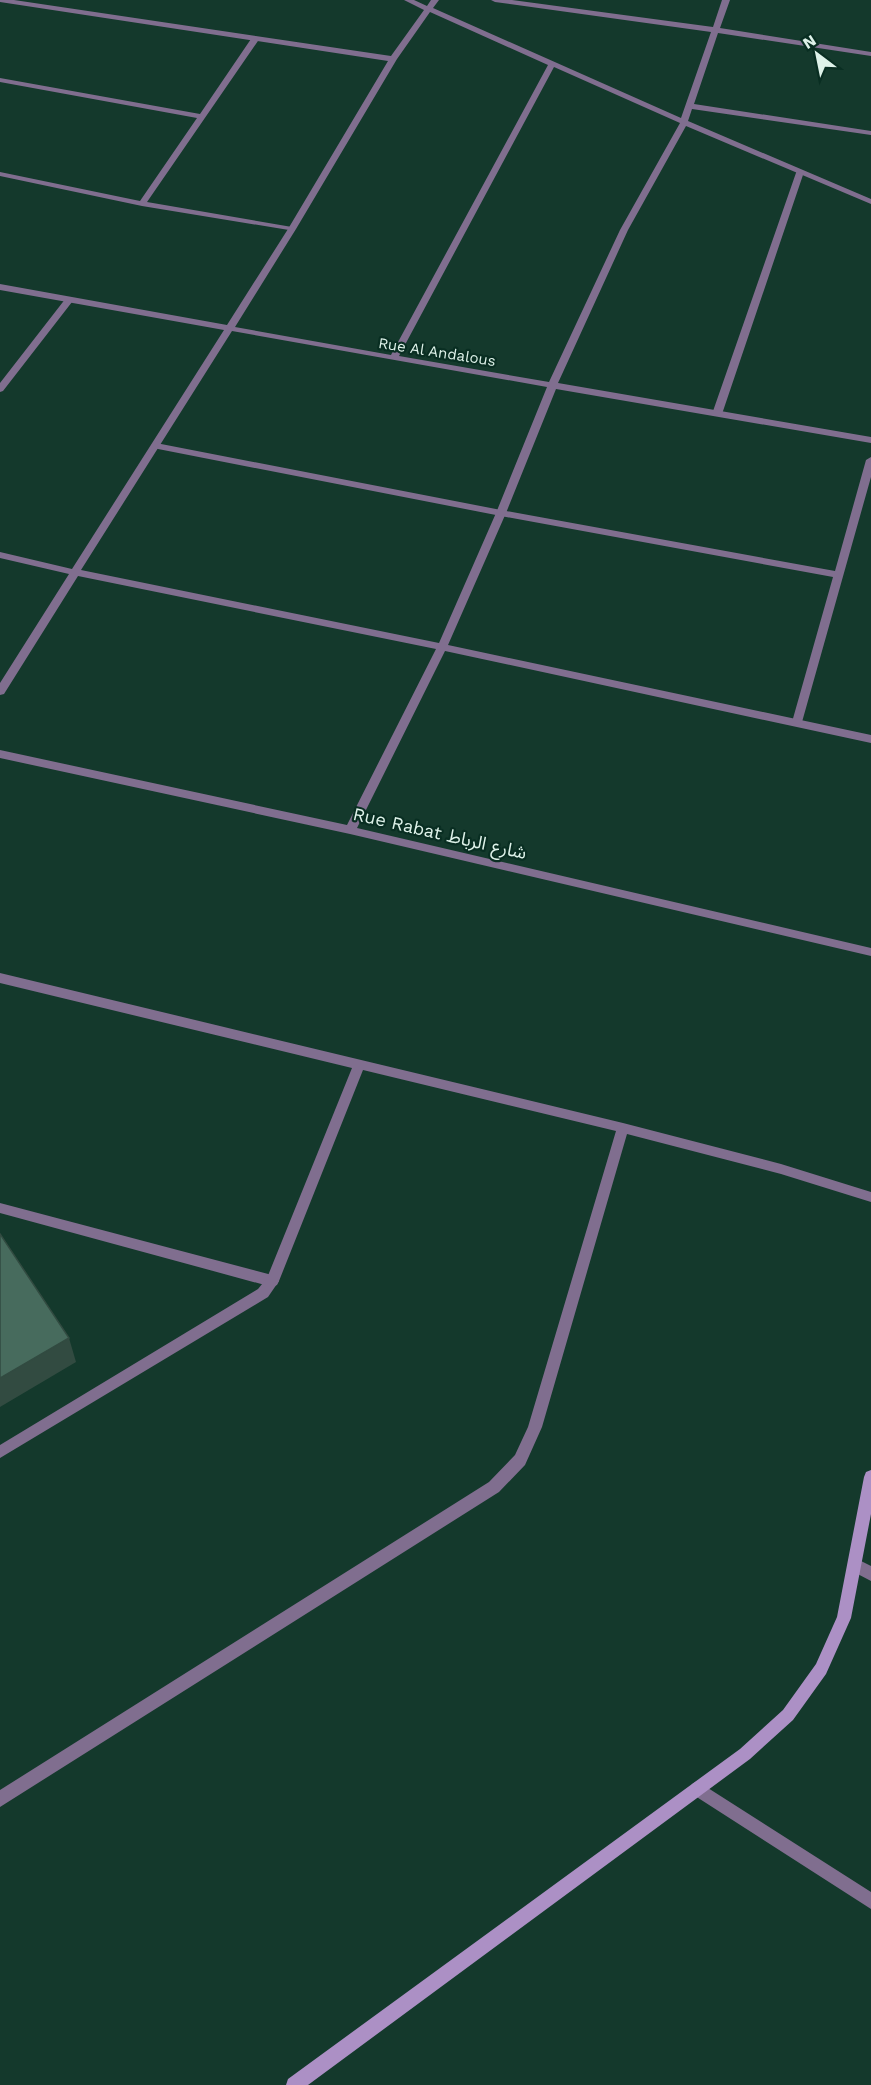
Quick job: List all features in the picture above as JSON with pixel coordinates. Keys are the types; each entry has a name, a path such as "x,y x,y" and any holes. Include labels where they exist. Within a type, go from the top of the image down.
{"street":[{"path":"0,0 393,59"},
{"path":"408,0 684,123 871,202"},
{"path":"0,691 292,229 393,59 435,0"},
{"path":"495,0 871,54"},
{"path":"575,11 581,0"},
{"path":"350,830 442,647 501,513 553,384 624,230 684,123 726,0"},
{"path":"142,204 256,38"},
{"path":"394,358 552,64"},
{"path":"0,80 202,117"},
{"path":"690,106 871,133"},
{"path":"717,414 800,172"},
{"path":"0,174 142,204 292,229"},
{"name":"Rue Al Andalous","path":"0,287 227,329 871,440"},
{"path":"0,389 69,300"},
{"path":"156,446 501,513 839,575"},
{"path":"797,722 871,460"},
{"path":"0,555 74,573 442,647 871,739"},
{"name":"Rue Rabat شارع الرباط","path":"0,754 350,830 871,952"},
{"path":"0,978 623,1128 781,1169 871,1197"},
{"path":"0,1452 263,1293 272,1281 360,1064"},
{"path":"0,1799 494,1487 520,1460 535,1427 623,1128"},
{"path":"0,1208 272,1281"},
{"path":"294,2085 697,1790 745,1754 788,1715 814,1678 844,1618 871,1477"},
{"path":"855,1565 871,1574"},
{"path":"697,1790 871,1901"}],"building":[{"path":"0,1234 69,1338 0,1378"}]}
